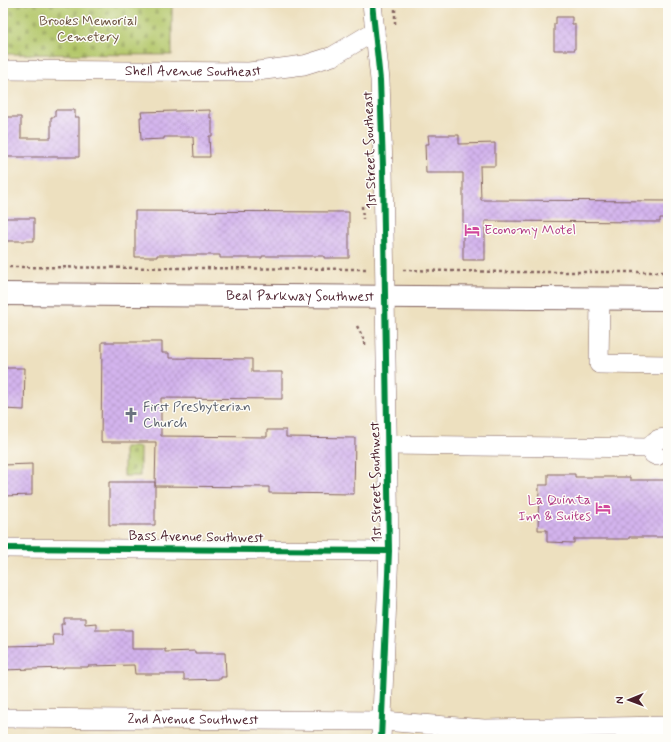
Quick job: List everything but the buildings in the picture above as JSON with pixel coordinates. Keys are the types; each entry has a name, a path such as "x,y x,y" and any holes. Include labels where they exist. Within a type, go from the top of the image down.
{"main road":[{"name":"Beal Parkway Southwest","path":"3,294 668,300"}],"street":[{"name":"1st Street Southeast","path":"372,3 380,96 386,297"},
{"name":"Shell Avenue Southeast","path":"3,70 249,72 304,65 333,56 375,31"},
{"name":"1st Street Southwest","path":"382,730 389,551 386,297"},
{"path":"600,299 600,364 668,365"},
{"path":"388,445 654,453 653,441 660,438 668,438"},
{"name":"Bass Avenue Southwest","path":"3,548 389,551"},
{"name":"2nd Avenue Southwest","path":"3,718 382,730 668,726"}],"path":[{"path":"3,267 385,269 504,272 668,272"}],"green space":[{"name":"Brooks Memorial Cemetery","path":"3,3 172,3 172,55 3,54"},
{"path":"124,447 140,447 140,476 124,476"}],"cycle path":[{"path":"372,3 380,80 383,167 389,551 381,739"},
{"path":"3,548 389,551"}],"place":[{"name":"Economy Motel","path":"472,230"},
{"name":"First Presbyterian Church","path":"131,415"},
{"name":"La Quinta Inn & Suites","path":"603,508"}]}
